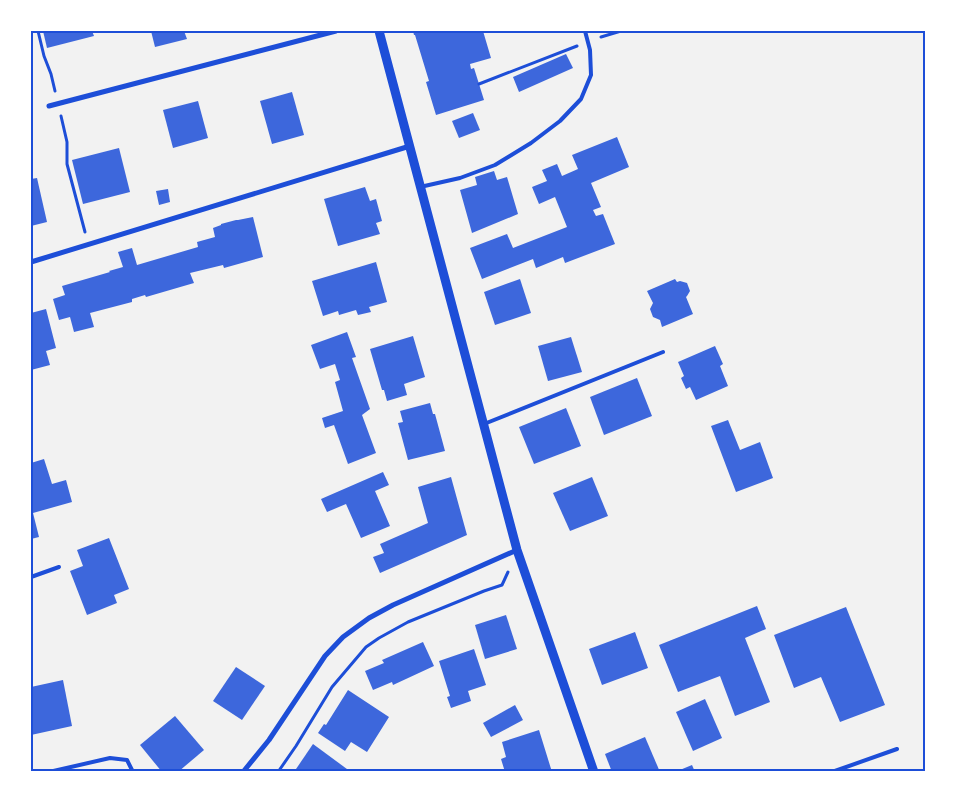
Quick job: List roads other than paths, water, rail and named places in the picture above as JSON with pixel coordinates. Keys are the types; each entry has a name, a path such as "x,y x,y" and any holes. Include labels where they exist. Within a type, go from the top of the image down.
{"street":[{"path":"49,106 336,31"},
{"path":"379,31 517,550 594,772"},
{"path":"31,262 410,146"},
{"path":"244,772 269,740 325,656 344,636 369,618 394,605 517,550"}],"lane":[{"path":"420,187 460,178 495,165 532,143 560,121 581,99 591,75 590,50 585,31"},
{"path":"484,424 663,352"},
{"path":"31,577 59,567"},
{"path":"832,772 898,749"},
{"path":"50,772 110,758 127,760 133,772"}]}
